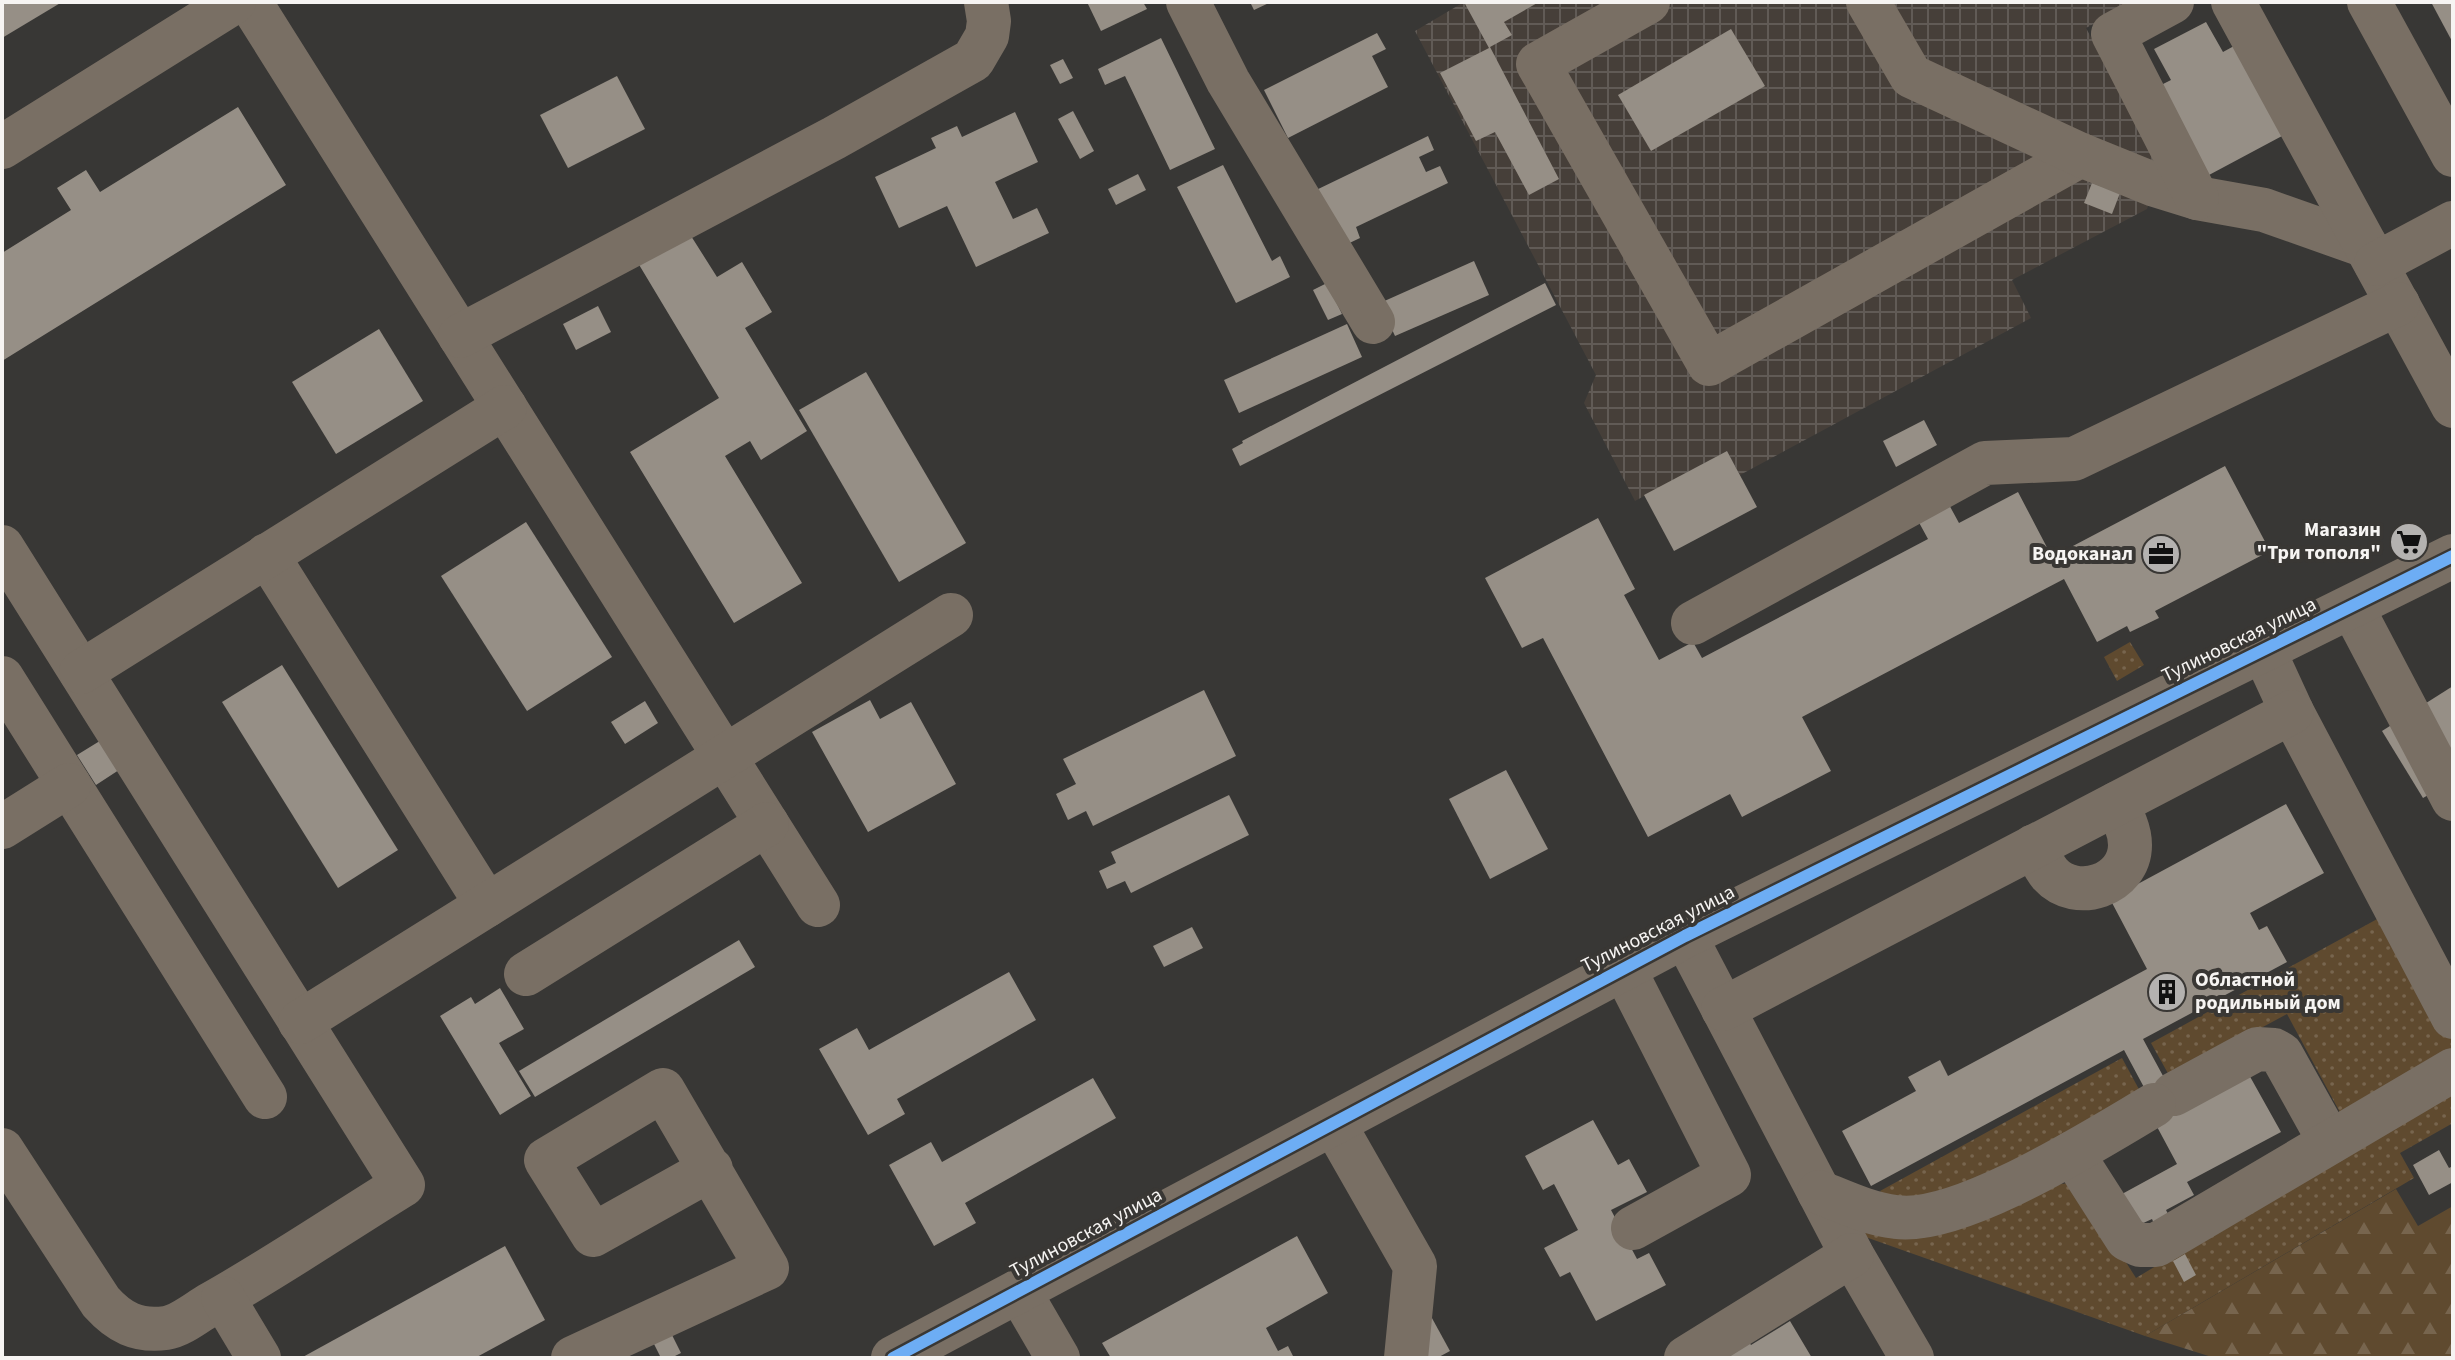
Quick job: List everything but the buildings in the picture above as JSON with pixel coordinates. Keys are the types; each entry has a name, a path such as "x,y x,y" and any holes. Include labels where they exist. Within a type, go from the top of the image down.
{"street":[{"path":"2,147 234,2"},
{"path":"250,2 818,905"},
{"path":"460,336 834,138 973,60 987,36 989,21 986,2"},
{"path":"1188,2 1228,81 1373,322"},
{"path":"1648,2 1538,64 1709,364 2081,155"},
{"path":"2172,2 2113,34 2197,198"},
{"path":"2233,2 2453,406"},
{"path":"2369,2 2453,155"},
{"path":"1879,6 1911,76 2081,155 2155,185 2197,198 2264,210 2371,255 2453,223"},
{"path":"1693,623 1985,463 2074,459 2398,304"},
{"path":"81,672 505,407"},
{"path":"2,547 403,1185 145,1344 101,1302 2,1150"},
{"path":"267,555 487,905"},
{"name":"Тулиновская улица","path":"893,1358 1685,936 2453,556"},
{"path":"2352,607 2453,799"},
{"path":"300,1022 951,615"},
{"path":"2263,649 2292,712 2453,1017"},
{"path":"2,678 265,1097"},
{"path":"1723,1009 2292,712"},
{"path":"2,827 69,785"},
{"path":"2034,846 2051,875 2063,884 2092,889 2106,884 2118,875 2130,849 2129,834 2116,804"},
{"path":"526,974 767,824"},
{"path":"1685,936 1852,1255 1912,1358"},
{"path":"1624,969 1729,1175 1633,1228"},
{"path":"1819,1192 1866,1211 1898,1218 1925,1217 1998,1190 2072,1153 2257,1049 2274,1050 2281,1054 2330,1142"},
{"path":"2072,1153 2127,1239 2148,1246 2156,1245 2453,1070"},
{"path":"1334,1124 1415,1266 1406,1358"},
{"path":"573,1358 767,1268 711,1169"},
{"path":"1686,1358 1852,1255"},
{"path":"1019,1291 1058,1358"},
{"path":"223,1298 259,1358"}],"shaded area":[{"path":"1464,2 2135,2 2086,28 2161,167 2147,209 2012,280 2031,318 1740,475 1727,451 1635,501 1584,403 1596,375 1415,31"}],"green space":[{"path":"2130,642 2144,665 2117,681 2104,657"},
{"path":"2390,912 2453,1028 2453,1058 2343,1118 2287,1014 2170,1077 2151,1043"},
{"path":"2122,1058 2141,1093 1958,1195 1886,1197 1880,1191"},
{"path":"2453,1087 2453,1123 2400,1153 2414,1178 2145,1336 1857,1234 1845,1213 2069,1183 2080,1190 2136,1278"},
{"path":"2396,1189 2418,1226 2453,1206 2453,1358 2215,1358 2145,1336"}],"cycle path":[{"path":"893,1358 1685,936 2453,556"}],"place":[{"name":"Магазин \"Три тополя\"","path":"2409,542"},
{"name":"Водоканал","path":"2161,554"},
{"name":"Областной родильный дом","path":"2167,992"}]}
